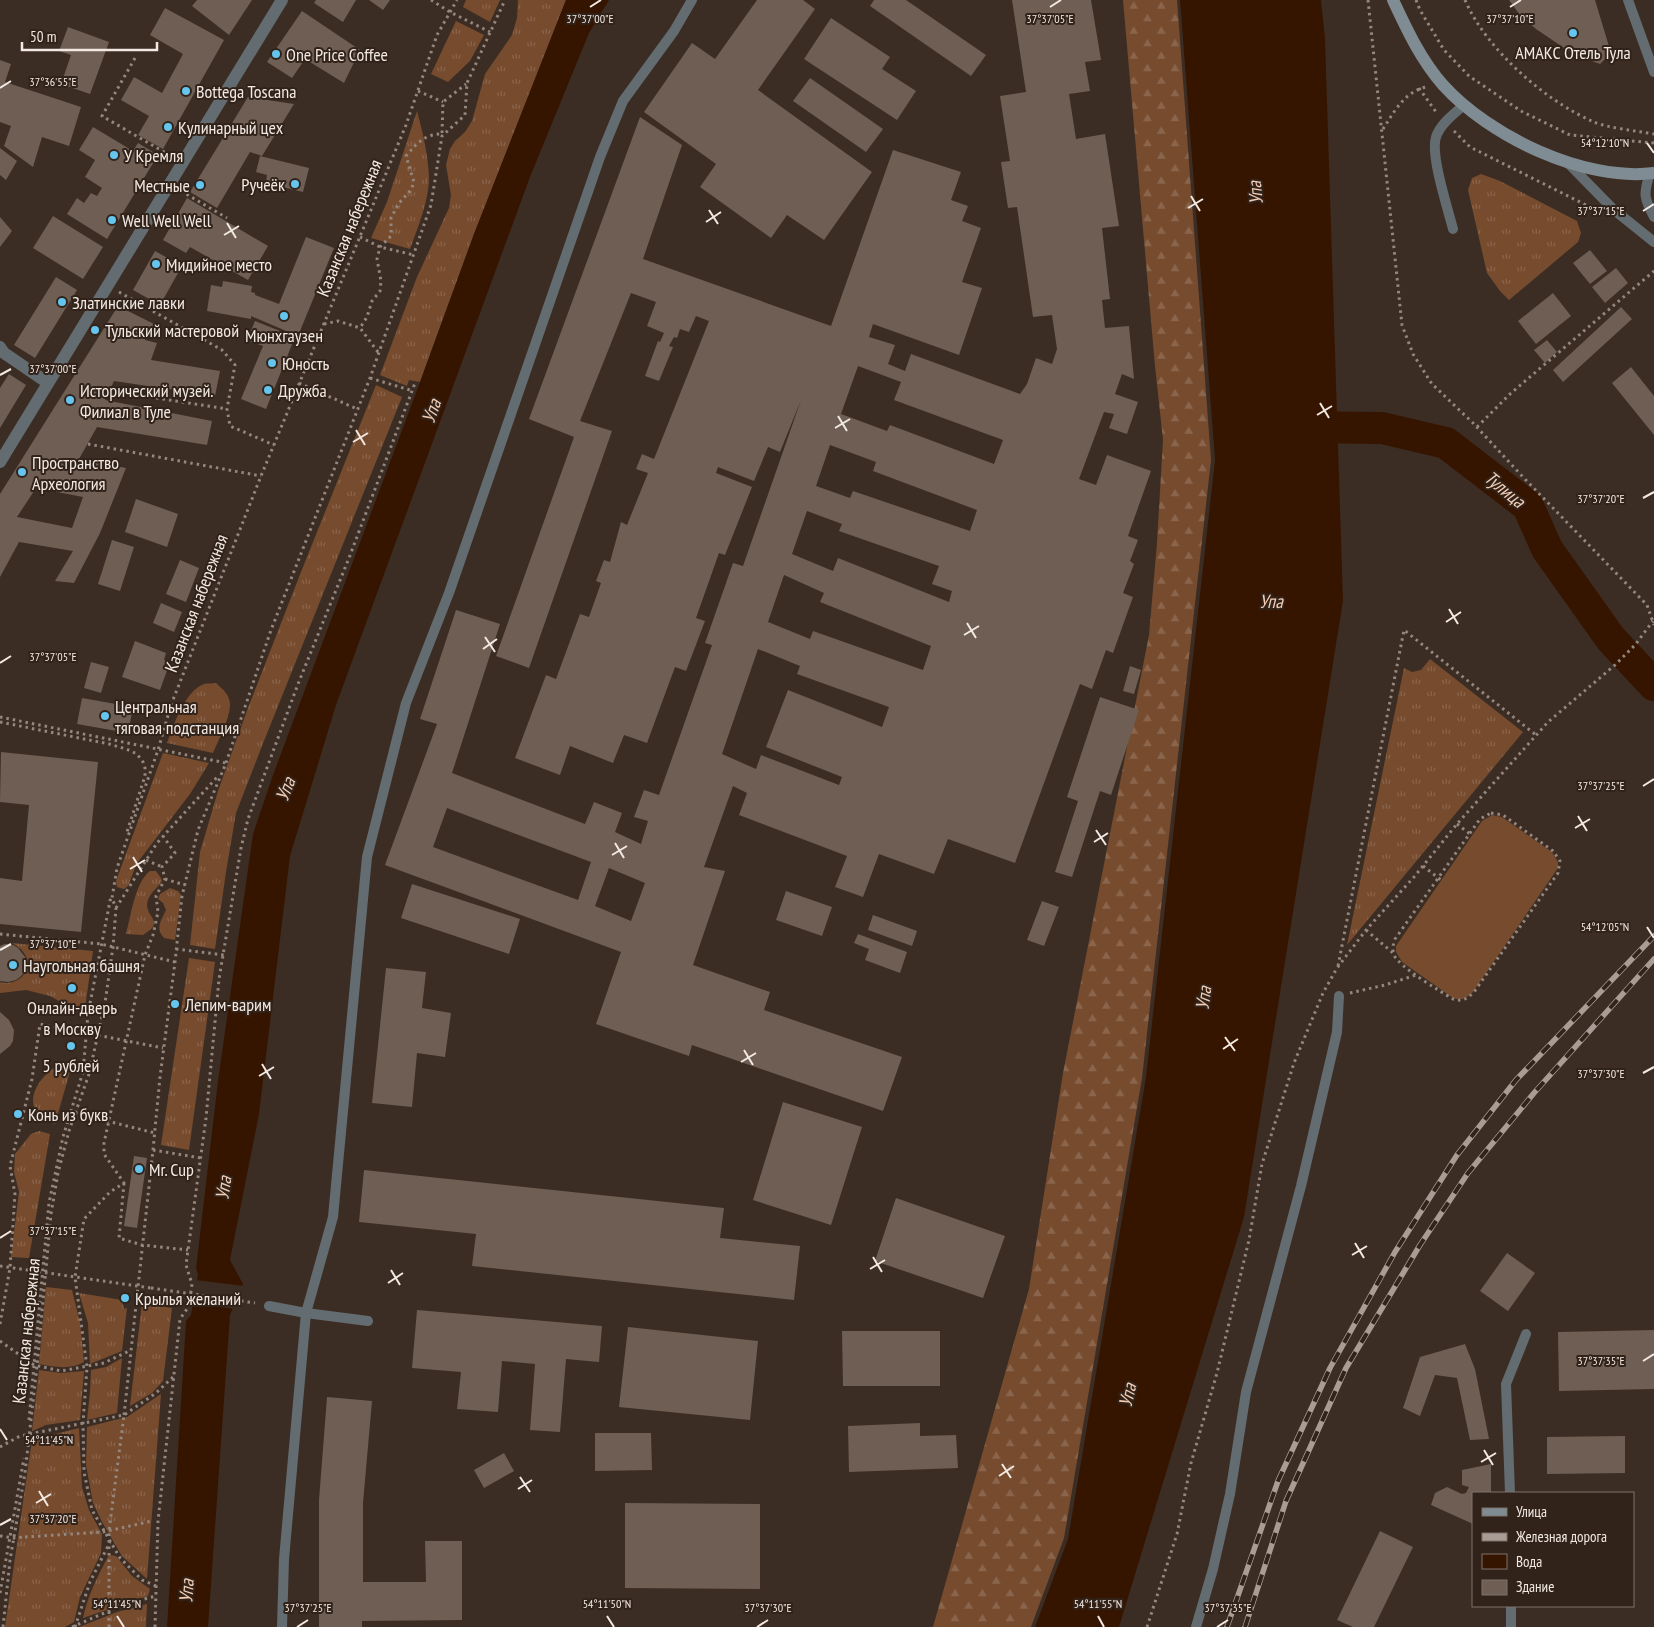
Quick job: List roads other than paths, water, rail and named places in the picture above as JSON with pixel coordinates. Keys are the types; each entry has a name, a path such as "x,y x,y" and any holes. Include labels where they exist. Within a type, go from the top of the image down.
{"main road":[{"path":"1393,0 1413,43 1441,83 1474,114 1518,140 1568,163 1595,170 1623,174 1652,173"}],"street":[{"path":"0,462 282,0"},
{"path":"0,347 4,353 48,383"}],"lane":[{"path":"282,1627 284,1559 306,1313 333,1217 367,857 406,703 449,593 594,175 623,101 674,31 692,0"},
{"path":"1628,0 1654,72"},
{"path":"1453,229 1435,157 1436,138 1446,122 1464,105"},
{"path":"1568,163 1613,208 1654,242"},
{"path":"1652,173 1645,187 1646,201 1654,217"},
{"path":"1196,1627 1213,1569 1230,1494 1246,1392 1301,1186 1337,1032 1339,996"},
{"path":"269,1306 368,1321"},
{"path":"1510,1492 1506,1384 1526,1334"},
{"path":"1511,1607 1511,1627"}],"water":[{"name":"Упа","path":"566,0 609,0 589,33 530,177 336,705 290,856 259,1114 230,1260 243,1284 230,1315 208,1627 167,1627 186,1321 191,1315 198,1274 196,1268 218,1081 253,834 273,775 474,234"},
{"name":"Упа","path":"1180,0 1321,0 1325,39 1343,601 1244,1217 1119,1627 1035,1627 1068,1539 1146,1077 1215,460"}],"waterway":[{"name":"Тулица","path":"1294,427 1382,428 1446,443 1528,506 1547,549 1611,639 1654,685"}],"railway":[{"path":"1227,1627 1278,1481 1330,1368 1395,1252 1457,1155 1516,1080 1654,936"},
{"path":"1245,1627 1286,1501 1346,1368 1420,1245 1468,1173 1534,1093 1654,959"}],"place":[{"name":"АМАКС Отель Тула","path":"1573,33"},
{"name":"One Price Coffee","path":"276,54"},
{"name":"Bottega Toscana","path":"186,91"},
{"name":"Кулинарный цех","path":"168,127"},
{"name":"У Кремля","path":"114,155"},
{"name":"Ручеёк","path":"295,184"},
{"name":"Местные","path":"200,185"},
{"name":"Well Well Well","path":"112,220"},
{"name":"Мидийное место","path":"156,264"},
{"name":"Златинские лавки","path":"62,302"},
{"name":"Мюнхгаузен","path":"284,316"},
{"name":"Тульский мастеровой","path":"95,330"},
{"name":"Юность","path":"272,363"},
{"name":"Дружба","path":"268,390"},
{"name":"Исторический музей. Филиал в Туле","path":"70,400"},
{"name":"Пространство Археология","path":"22,472"},
{"name":"Центральная тяговая подстанция","path":"105,716"},
{"name":"Наугольная башня","path":"13,965"},
{"name":"Онлайн-дверь в Москву","path":"72,988"},
{"name":"Лепим-варим","path":"175,1004"},
{"name":"5 рублей","path":"71,1046"},
{"name":"Конь из букв","path":"18,1114"},
{"name":"Mr. Cup","path":"139,1169"},
{"name":"Крылья желаний","path":"125,1298"}]}
